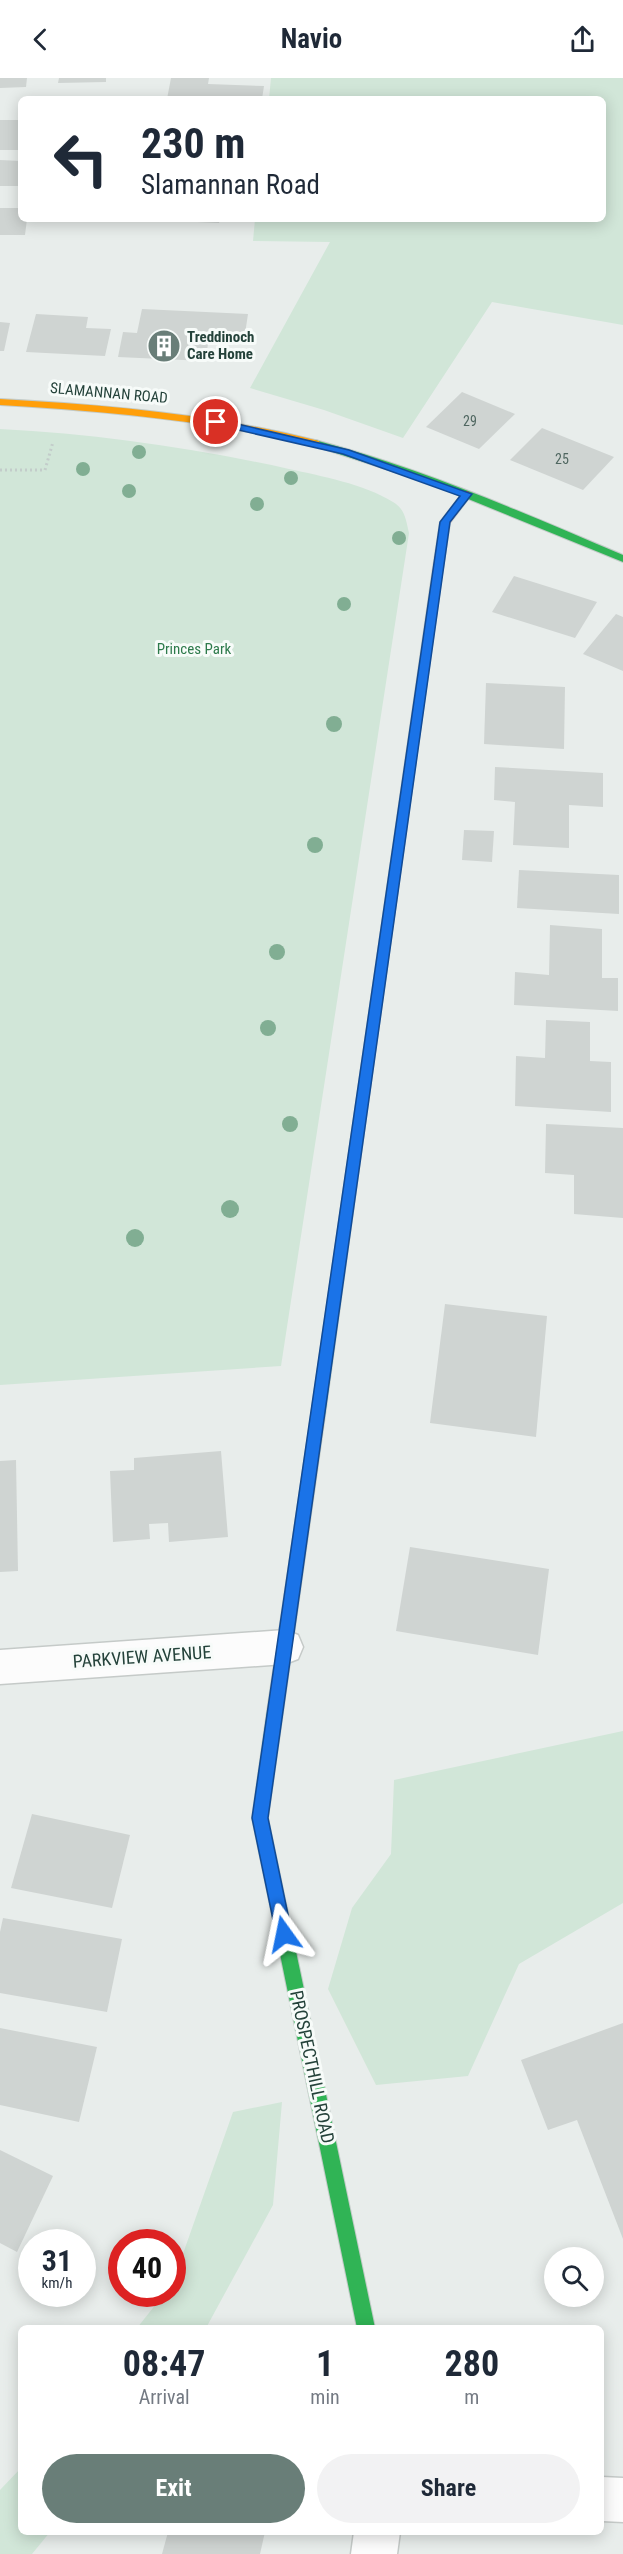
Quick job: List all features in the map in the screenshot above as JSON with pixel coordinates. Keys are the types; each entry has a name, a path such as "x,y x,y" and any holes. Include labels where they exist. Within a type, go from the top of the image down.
{"street":[{"name":"SLAMANNAN ROAD","path":"0,402 63,404 159,413 256,429 377,461 467,494 623,560"},
{"name":"PROSPECTHILL ROAD","path":"365,2325 260,1818 445,522 467,494"},
{"name":"PARKVIEW AVENUE","path":"0,1667 285,1647"},
{"path":"604,2499 623,2500"},
{"path":"374,2554 376,2535"}],"path":[{"path":"0,470 45,470 63,404"}],"green space":[{"path":"271,78 623,78 623,325 492,302 403,438 324,410 250,388 330,242 253,241 255,222 606,222 606,96 269,96"},
{"name":"Princes Park","path":"0,429 73,434 145,443 253,461 356,485 397,505 403,511 406,519 409,533 281,1366 0,1385"},
{"path":"623,1731 623,1903 519,1964 468,2076 376,2085 328,1989 352,1908 391,1854 394,1780"},
{"path":"282,2102 273,2205 208,2325 139,2325 154,2307 186,2307 186,2245 233,2112"},
{"path":"18,2471 18,2535 48,2535 32,2554 0,2554 0,2490"}],"building":[{"path":"0,78 27,78 26,87 0,88"},
{"path":"59,78 106,78 106,82 58,83"},
{"path":"171,78 209,78 208,84 264,86 262,96 168,96"},
{"path":"0,120 18,120 18,150 0,150"},
{"path":"0,160 18,161 18,186 0,186"},
{"path":"0,208 18,208 18,222 27,222 25,235 0,235"},
{"name":"Treddinoch Care Home","path":"142,309 248,314 245,334 210,333 205,361 118,357 123,332 137,333"},
{"path":"36,314 88,317 86,328 111,329 105,356 26,352"},
{"path":"0,322 10,323 4,351 0,351"},
{"path":"462,392 515,414 479,449 426,427"},
{"path":"542,428 614,457 583,490 510,460"},
{"path":"514,576 597,602 575,638 492,612"},
{"path":"616,614 623,617 623,671 583,654"},
{"path":"486,683 565,687 564,749 484,744"},
{"path":"495,767 603,773 603,807 569,805 569,848 513,845 515,802 494,800"},
{"path":"464,830 494,831 492,862 462,860"},
{"path":"519,870 619,875 619,914 517,908"},
{"path":"550,925 602,929 602,978 618,978 618,1011 514,1005 515,972 549,975"},
{"path":"546,1020 590,1022 590,1061 611,1062 611,1112 515,1106 516,1056 545,1058"},
{"path":"546,1124 623,1128 623,1218 574,1214 574,1175 545,1173"},
{"path":"445,1304 547,1316 536,1437 430,1423"},
{"path":"221,1451 228,1537 169,1542 168,1523 149,1524 150,1539 113,1542 110,1471 134,1470 134,1458"},
{"path":"16,1460 18,1571 0,1572 0,1461"},
{"path":"410,1547 549,1569 538,1655 396,1631"},
{"path":"32,1814 130,1835 112,1908 11,1888"},
{"path":"3,1918 122,1939 107,2012 0,1993 0,1932"},
{"path":"623,2023 623,2239 577,2120 548,2130 521,2060"},
{"path":"0,2028 97,2047 79,2122 0,2105"},
{"path":"0,2150 53,2176 28,2229 18,2229 17,2252 0,2243"},
{"path":"167,2535 264,2535 260,2554 162,2554"}],"traffic: fast":[{"path":"315,443 432,481 623,559"},
{"path":"318,1415 364,1089"},
{"path":"275,1712 260,1818 365,2325"}],"traffic: slow":[{"path":"0,402 198,419 315,443"},
{"path":"364,1089 437,575"},
{"path":"275,1712 318,1415"}],"traffic: jam":[{"path":"437,575 445,522 467,494"}],"place":[{"name":"Treddinoch Care Home","path":"164,346"}],"route":[{"path":"216,422 256,429 346,452 467,494 445,522 260,1818 284,1934"}]}
